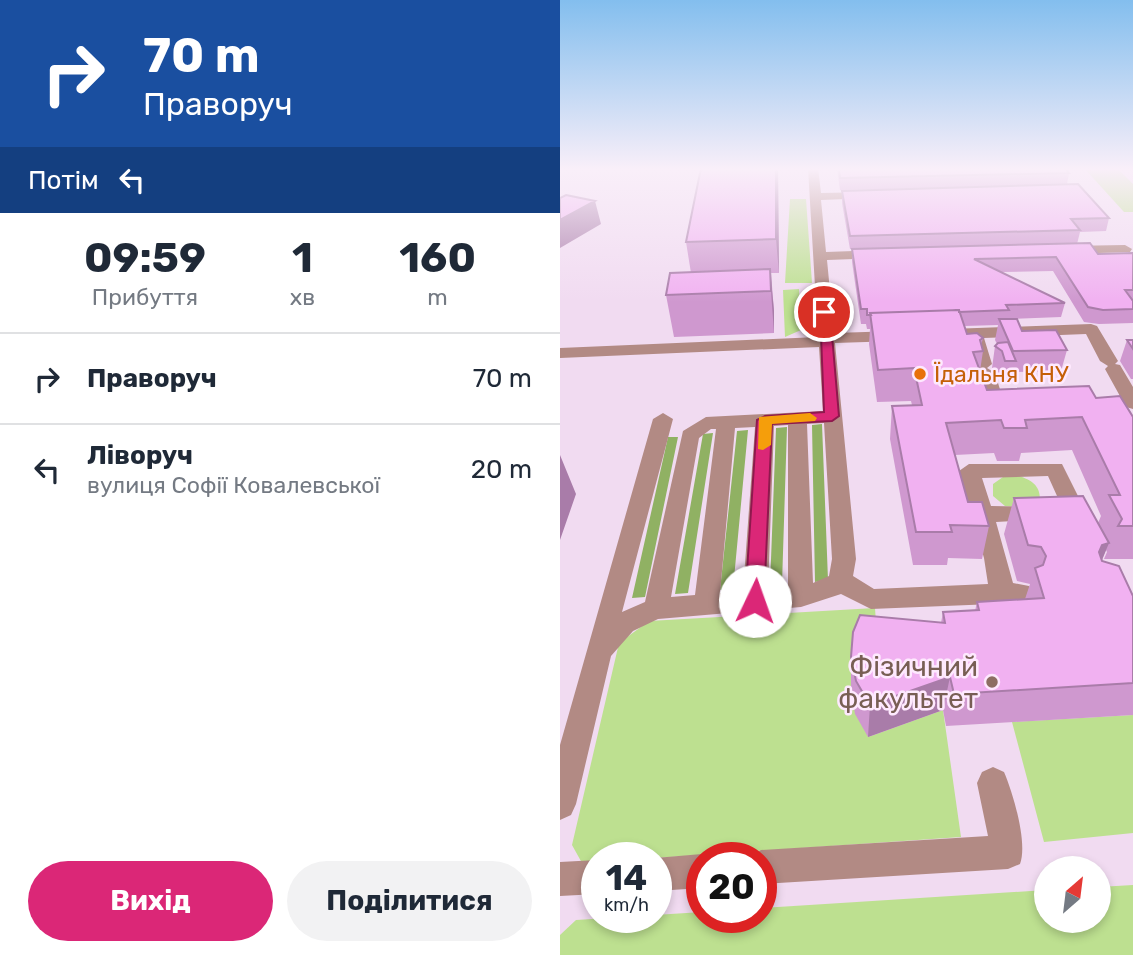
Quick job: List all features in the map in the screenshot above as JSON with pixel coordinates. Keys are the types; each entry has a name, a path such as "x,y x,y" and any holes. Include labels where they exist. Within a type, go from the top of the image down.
{"street":[{"path":"599,651 624,623 656,609 801,597 832,587 840,581 845,559 816,213"},
{"path":"1047,253 1125,249"},
{"path":"820,256 892,254"},
{"path":"560,353 1091,329 1133,403"},
{"path":"974,333 993,396"},
{"path":"656,609 690,436 706,423 832,416"},
{"path":"797,418 801,597"},
{"path":"560,804 663,419"},
{"path":"755,601 765,420"},
{"path":"706,605 726,422"},
{"path":"840,581 871,599 1012,593 994,555 969,471 1055,469 1079,522 983,514"},
{"path":"777,866 1008,852 993,783"},
{"path":"560,879 581,878"}],"green space":[{"path":"789,213 807,213 812,283 785,283"},
{"path":"799,289 801,330 785,337 783,290"},
{"path":"822,424 828,580 815,582 812,425"},
{"path":"787,427 782,584 770,586 776,428"},
{"path":"748,430 733,589 720,590 737,431"},
{"path":"713,433 688,593 675,594 703,434"},
{"path":"668,437 678,437 645,597 632,598"},
{"path":"1019,476 1037,487 1040,499 1031,508 1005,506 993,496 993,484 1003,477"},
{"path":"875,608 878,652 868,737 943,710 961,837 777,850 777,842 686,842 686,856 672,857 672,842 581,842 581,861 572,845 619,643 649,621"},
{"path":"1133,715 1133,833 1044,842 1012,722"},
{"path":"1133,885 1133,955 560,955 560,935 576,920 581,920 581,933 672,933 672,914 686,913 686,933 777,933 777,907 1034,891 1034,933 1111,933 1111,886"}],"building":[{"path":"560,213 574,213 560,220"},
{"path":"692,213 776,213 776,239 686,242"},
{"path":"846,213 1104,213 1109,218 1071,219 1080,230 850,236"},
{"path":"1090,243 1098,254 1133,253 1133,290 1125,290 1133,301 1133,309 1103,310 1088,307 1056,257 974,259 1065,303 1006,305 1009,310 870,313 871,315 867,315 867,309 861,309 852,249"},
{"path":"770,269 771,291 666,295 670,273"},
{"path":"959,310 967,334 977,333 983,338 980,340 983,351 973,352 987,390 1089,386 1096,398 1120,396 1133,417 1133,526 1118,526 1122,519 1109,495 1120,495 1082,417 1025,420 1027,428 1004,428 1001,420 946,423 968,502 982,502 989,526 950,525 952,532 916,532 892,406 922,405 914,368 878,370 870,313"},
{"path":"999,319 1017,319 1022,331 1056,330 1067,350 1013,351"},
{"path":"1008,342 1016,361 1005,361 1002,351 995,346"},
{"path":"1083,496 1109,543 1102,545 1099,552 1102,561 1119,566 1133,596 1133,683 954,694 950,677 870,705 856,681 851,657 853,632 860,615 945,623 943,612 979,610 977,602 1044,598 1035,568 1043,565 1046,556 1041,547 1028,545 1014,498"}],"slow traffic":[{"path":"763,445 765,420 810,418"}],"place":[{"name":"Їдальня КНУ","path":"920,374"},
{"name":"Фізичний факультет","path":"992,682"}],"route":[{"path":"755,601 765,420 832,416 824,312"}]}
